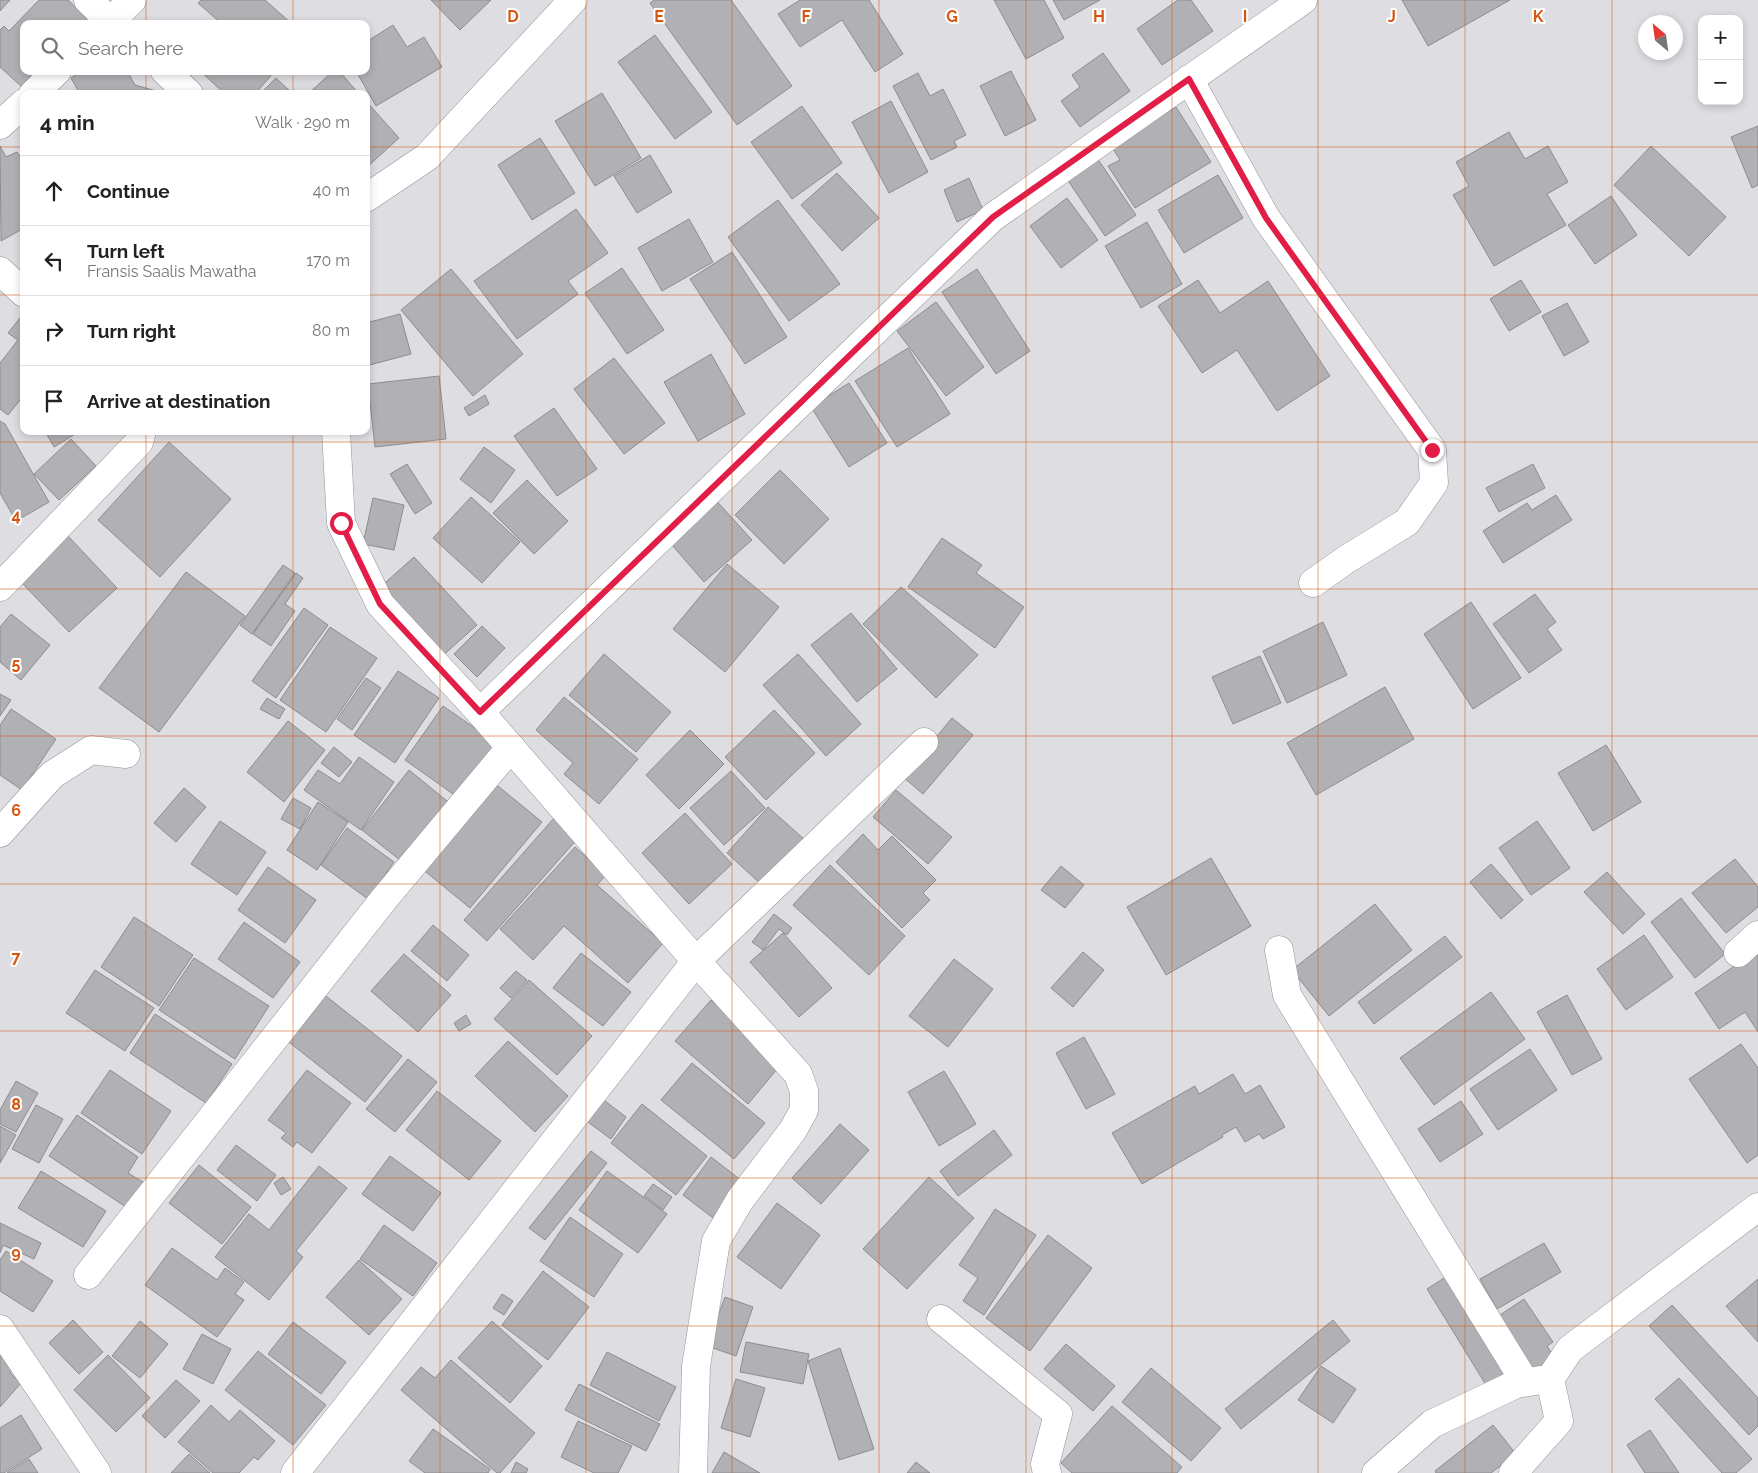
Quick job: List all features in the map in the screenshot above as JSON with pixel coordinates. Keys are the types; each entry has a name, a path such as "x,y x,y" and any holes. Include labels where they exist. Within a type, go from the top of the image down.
{"street":[{"path":"88,0 108,20"},
{"path":"114,20 132,0"},
{"path":"370,195 427,157 574,0"},
{"path":"480,712 993,217 1303,0"},
{"path":"37,90 54,75"},
{"path":"169,75 185,90"},
{"path":"1189,79 1266,218 1432,450 1434,482 1407,522 1347,559 1313,583"},
{"path":"0,125 20,107"},
{"path":"0,271 20,289"},
{"path":"0,587 139,442 141,435"},
{"path":"336,435 341,523 380,604 480,712 696,961 798,1074 804,1091 804,1110 793,1130 740,1200 716,1241 696,1366 693,1473"},
{"path":"295,1473 696,961 924,742"},
{"path":"88,1275 384,899 511,747"},
{"path":"0,832 52,775 91,750 126,754"},
{"path":"1738,953 1758,935"},
{"path":"1279,950 1287,995 1537,1381 1559,1421 1513,1473"},
{"path":"1376,1473 1432,1424 1516,1384 1537,1381 1570,1349 1758,1207"},
{"path":"941,1319 1058,1414 1045,1464 1047,1473"},
{"path":"0,1328 97,1473"}],"building":[{"path":"0,0 10,0 0,11"},
{"path":"39,0 68,0 87,18 85,20 20,20 20,75 34,75 22,87 0,67 0,30 4,26 9,31"},
{"path":"201,0 265,0 288,20 217,20 198,3"},
{"path":"431,0 491,0 460,30"},
{"path":"654,0 731,0 792,86 737,125 650,3"},
{"path":"800,0 869,0 903,54 875,72 842,20 800,47 778,14"},
{"path":"994,0 1044,0 1064,38 1026,59"},
{"path":"1053,0 1100,0 1064,20"},
{"path":"1178,0 1191,0 1213,31 1162,65 1137,29"},
{"path":"1402,0 1510,0 1428,46"},
{"path":"393,25 407,47 424,37 442,67 376,106 370,96 370,90 367,90 358,75 370,75 370,39"},
{"path":"655,35 712,112 675,139 618,62"},
{"path":"1103,53 1130,91 1080,127 1061,101 1080,87 1072,75"},
{"path":"1011,71 1036,120 1005,136 980,86"},
{"path":"918,73 930,96 943,89 966,135 954,141 957,147 931,160 893,86"},
{"path":"76,75 129,75 135,85 153,90 78,90 71,78"},
{"path":"204,75 272,75 258,90 221,90"},
{"path":"329,75 342,75 356,90 312,90"},
{"path":"276,78 289,90 264,90"},
{"path":"602,93 641,158 595,186 555,121"},
{"path":"891,101 928,172 889,193 852,122"},
{"path":"370,105 399,138 370,164"},
{"path":"802,106 842,163 792,199 751,142"},
{"path":"1176,107 1211,162 1135,208 1108,166 1120,160 1112,147"},
{"path":"1758,126 1758,185 1752,188 1731,137"},
{"path":"1509,132 1525,159 1548,146 1568,182 1547,194 1566,225 1494,266 1453,195 1469,186 1456,162"},
{"path":"540,138 575,193 532,220 498,165"},
{"path":"0,146 6,157 17,152 20,157 20,230 1,241"},
{"path":"1651,146 1726,217 1689,256 1614,185"},
{"path":"650,155 672,192 637,213 614,176"},
{"path":"1097,158 1136,215 1105,236 1067,179"},
{"path":"837,173 879,218 842,251 801,205"},
{"path":"1218,175 1243,218 1184,253 1158,210"},
{"path":"969,178 983,210 957,222 944,190"},
{"path":"1611,196 1637,235 1595,264 1568,225"},
{"path":"1067,198 1098,240 1061,268 1030,226"},
{"path":"778,200 840,284 789,321 728,237"},
{"path":"576,209 608,253 568,281 578,294 517,339 474,281"},
{"path":"689,219 713,262 662,291 638,248"},
{"path":"1147,222 1182,284 1141,308 1105,246"},
{"path":"732,252 787,337 745,364 690,279"},
{"path":"622,268 664,330 627,354 585,293"},
{"path":"451,269 523,354 473,396 401,310"},
{"path":"977,269 1030,351 996,374 942,292"},
{"path":"1198,280 1220,313 1268,281 1330,376 1277,411 1237,350 1202,373 1158,306"},
{"path":"1521,280 1541,312 1509,331 1490,299"},
{"path":"936,302 984,367 946,396 897,331"},
{"path":"1567,303 1589,342 1564,356 1542,316"},
{"path":"400,314 411,354 370,365 370,322"},
{"path":"20,318 20,400 8,415 0,409 0,363 18,340 8,333"},
{"path":"908,348 950,414 897,447 855,381"},
{"path":"711,354 745,414 698,441 664,382"},
{"path":"614,358 665,423 624,454 574,389"},
{"path":"439,376 446,439 375,447 370,384"},
{"path":"849,383 887,443 849,467 811,407"},
{"path":"485,395 489,404 469,416 464,408"},
{"path":"554,408 597,469 557,496 514,436"},
{"path":"0,421 5,424 49,502 16,521 0,493"},
{"path":"47,435 74,435 54,447"},
{"path":"71,439 96,466 59,500 34,474"},
{"path":"169,442 231,499 160,577 98,520"},
{"path":"484,447 515,470 491,503 460,479"},
{"path":"407,464 432,503 415,514 390,474"},
{"path":"1533,464 1545,488 1499,512 1486,488"},
{"path":"780,470 829,519 784,564 735,515"},
{"path":"527,480 568,521 534,554 493,513"},
{"path":"1556,495 1572,520 1503,563 1483,531 1527,503 1532,510"},
{"path":"471,497 520,542 482,583 433,538"},
{"path":"713,497 752,540 704,582 666,538"},
{"path":"373,498 404,505 394,550 363,544"},
{"path":"68,536 117,588 69,632 20,581"},
{"path":"942,538 982,565 976,573 1024,607 995,648 908,587"},
{"path":"414,557 477,625 440,658 377,590"},
{"path":"727,564 779,607 725,672 673,629"},
{"path":"283,565 295,573 252,634 240,625"},
{"path":"186,572 245,616 159,732 99,688"},
{"path":"296,573 303,578 285,604 295,611 271,646 253,634"},
{"path":"901,587 978,655 936,698 863,624"},
{"path":"1535,594 1556,622 1547,629 1562,650 1529,673 1493,624"},
{"path":"1471,602 1521,678 1473,709 1424,634"},
{"path":"304,608 328,625 276,698 252,681"},
{"path":"851,613 897,669 857,702 811,645"},
{"path":"11,614 50,645 21,680 0,662 0,627"},
{"path":"1323,622 1347,675 1287,703 1263,651"},
{"path":"482,626 505,648 477,677 454,654"},
{"path":"330,627 377,658 326,732 280,700"},
{"path":"604,654 671,712 636,752 569,695"},
{"path":"798,654 861,724 826,756 763,685"},
{"path":"1260,656 1281,703 1233,724 1212,677"},
{"path":"398,671 439,698 395,763 354,735"},
{"path":"366,678 381,688 352,730 337,719"},
{"path":"1385,687 1414,739 1316,795 1287,743"},
{"path":"0,694 11,700 0,716"},
{"path":"564,697 638,759 599,804 564,774 573,763 536,730"},
{"path":"267,698 285,709 279,719 260,709"},
{"path":"443,706 501,746 463,801 405,760"},
{"path":"11,709 56,739 22,790 0,775 0,725"},
{"path":"774,710 815,753 766,800 725,757"},
{"path":"952,718 973,735 923,794 903,777"},
{"path":"288,721 325,750 284,802 247,772"},
{"path":"690,730 724,764 679,809 646,775"},
{"path":"1606,745 1641,802 1593,831 1558,773"},
{"path":"334,747 352,762 339,777 321,763"},
{"path":"359,757 394,782 361,830 304,790 318,770 340,784"},
{"path":"409,770 452,805 405,864 362,830"},
{"path":"731,771 765,808 724,845 690,808"},
{"path":"493,782 542,822 470,908 421,868"},
{"path":"184,788 206,807 176,842 154,823"},
{"path":"896,790 952,837 928,864 873,817"},
{"path":"293,798 311,808 300,829 281,819"},
{"path":"318,802 348,822 317,870 287,850"},
{"path":"768,807 805,840 763,886 727,853"},
{"path":"685,813 732,864 689,904 642,853"},
{"path":"555,817 579,837 487,941 464,920"},
{"path":"220,821 266,852 237,895 191,864"},
{"path":"1537,821 1570,868 1531,895 1499,848"},
{"path":"347,828 394,862 368,899 321,865"},
{"path":"863,834 878,850 892,836 936,880 923,893 930,900 902,928 836,862"},
{"path":"575,847 606,875 597,885 663,943 628,983 564,926 533,960 500,929"},
{"path":"1211,858 1251,926 1166,975 1127,907"},
{"path":"1735,859 1758,887 1758,907 1726,933 1692,893"},
{"path":"1491,864 1523,900 1501,919 1470,882"},
{"path":"830,865 905,936 869,975 793,905"},
{"path":"1061,866 1084,885 1065,908 1041,890"},
{"path":"268,867 316,900 285,943 238,910"},
{"path":"1607,872 1645,914 1623,934 1584,892"},
{"path":"1681,898 1725,954 1695,978 1651,922"},
{"path":"1375,904 1412,950 1329,1016 1292,970"},
{"path":"774,914 792,928 787,935 779,929 763,950 752,942"},
{"path":"134,917 193,955 159,1006 101,967"},
{"path":"244,922 300,962 273,998 218,959"},
{"path":"433,925 469,955 447,981 411,951"},
{"path":"783,933 832,988 799,1017 750,962"},
{"path":"1644,935 1673,977 1626,1010 1597,969"},
{"path":"1445,936 1462,957 1374,1024 1358,1002"},
{"path":"1758,950 1758,1032 1745,1012 1719,1029 1695,993"},
{"path":"1083,952 1104,970 1073,1007 1051,988"},
{"path":"581,953 631,992 603,1026 553,988"},
{"path":"404,954 451,995 418,1032 371,991"},
{"path":"194,958 269,1006 235,1059 159,1010"},
{"path":"954,959 993,989 948,1047 909,1016"},
{"path":"95,970 154,1008 125,1051 66,1013"},
{"path":"516,971 527,980 511,998 500,988"},
{"path":"529,980 592,1036 557,1075 494,1019"},
{"path":"1491,992 1525,1039 1434,1105 1400,1058"},
{"path":"322,993 402,1056 365,1102 285,1039"},
{"path":"1567,995 1602,1059 1572,1075 1537,1012"},
{"path":"711,1000 783,1062 748,1104 675,1041"},
{"path":"155,1014 232,1064 206,1103 130,1053"},
{"path":"466,1015 471,1024 459,1031 454,1023"},
{"path":"1084,1037 1115,1094 1086,1109 1056,1053"},
{"path":"508,1041 568,1096 535,1132 475,1076"},
{"path":"1741,1044 1758,1068 1758,1155 1747,1163 1689,1079"},
{"path":"1530,1049 1557,1090 1498,1130 1470,1089"},
{"path":"408,1059 437,1082 395,1132 366,1109"},
{"path":"692,1063 765,1123 734,1159 661,1100"},
{"path":"110,1070 171,1111 142,1154 81,1113"},
{"path":"307,1070 351,1103 312,1153 297,1142 293,1147 281,1138 286,1133 268,1120"},
{"path":"944,1071 976,1124 939,1146 908,1092"},
{"path":"1233,1074 1245,1094 1260,1085 1285,1127 1263,1139 1259,1134 1245,1142 1236,1127 1222,1135 1223,1137 1142,1184 1112,1133 1195,1086 1199,1094"},
{"path":"16,1081 38,1093 16,1132 0,1124 0,1110"},
{"path":"437,1091 501,1141 469,1180 406,1130"},
{"path":"601,1098 626,1117 611,1139 585,1120"},
{"path":"1461,1101 1483,1134 1440,1162 1418,1129"},
{"path":"642,1104 707,1156 676,1195 611,1143"},
{"path":"36,1105 63,1119 39,1163 12,1149"},
{"path":"77,1115 138,1157 128,1173 143,1182 126,1207 49,1156"},
{"path":"840,1124 869,1150 821,1204 792,1178"},
{"path":"0,1126 16,1135 0,1163"},
{"path":"994,1130 1012,1155 958,1196 940,1171"},
{"path":"236,1145 276,1175 257,1201 217,1170"},
{"path":"591,1151 607,1163 545,1240 529,1228"},
{"path":"390,1156 441,1193 413,1231 362,1194"},
{"path":"711,1157 746,1184 717,1221 683,1195"},
{"path":"199,1165 251,1207 222,1244 169,1203"},
{"path":"319,1166 347,1188 296,1251 303,1257 269,1300 215,1257 249,1214 269,1230"},
{"path":"41,1171 106,1211 83,1247 18,1208"},
{"path":"607,1171 667,1214 638,1253 579,1210"},
{"path":"283,1177 291,1189 281,1195 274,1183"},
{"path":"929,1177 974,1218 907,1289 863,1249"},
{"path":"653,1184 672,1197 663,1210 644,1196"},
{"path":"777,1203 820,1235 781,1289 737,1257"},
{"path":"995,1209 1036,1235 984,1315 963,1301 978,1278 959,1265"},
{"path":"570,1217 623,1254 594,1297 540,1261"},
{"path":"0,1223 41,1243 34,1259 3,1245 0,1253"},
{"path":"384,1225 437,1263 413,1296 360,1259"},
{"path":"1048,1235 1092,1268 1030,1351 986,1318"},
{"path":"1544,1243 1561,1272 1497,1309 1480,1279"},
{"path":"172,1248 217,1280 225,1268 244,1282 235,1294 244,1300 217,1337 145,1285"},
{"path":"6,1251 53,1281 33,1312 0,1291 0,1260"},
{"path":"359,1260 402,1299 369,1335 326,1297"},
{"path":"543,1271 589,1307 548,1360 502,1325"},
{"path":"1452,1273 1511,1370 1486,1385 1427,1289"},
{"path":"1758,1279 1758,1342 1726,1306"},
{"path":"502,1294 513,1301 504,1315 493,1308"},
{"path":"725,1297 753,1307 736,1356 707,1346"},
{"path":"1524,1299 1553,1342 1547,1346 1556,1360 1535,1373 1494,1319"},
{"path":"1672,1305 1758,1398 1758,1426 1749,1435 1649,1326"},
{"path":"73,1320 103,1352 79,1374 49,1343"},
{"path":"1333,1320 1350,1341 1241,1429 1225,1409"},
{"path":"140,1321 168,1344 140,1378 112,1356"},
{"path":"492,1321 542,1366 510,1403 458,1358"},
{"path":"293,1322 346,1362 321,1394 268,1354"},
{"path":"202,1334 231,1349 213,1384 183,1369"},
{"path":"746,1342 809,1354 803,1384 740,1372"},
{"path":"1066,1344 1115,1386 1093,1411 1044,1369"},
{"path":"840,1348 874,1449 839,1460 808,1361"},
{"path":"0,1350 17,1365 10,1373 21,1383 0,1407"},
{"path":"258,1351 326,1405 293,1445 225,1390"},
{"path":"607,1352 676,1387 659,1421 590,1385"},
{"path":"108,1355 150,1398 116,1432 74,1390"},
{"path":"451,1360 535,1433 500,1473 497,1473 401,1390 421,1367 435,1378"},
{"path":"1321,1366 1356,1389 1333,1423 1298,1400"},
{"path":"1151,1368 1221,1428 1191,1461 1122,1402"},
{"path":"1679,1378 1752,1459 1736,1473 1722,1473 1655,1399"},
{"path":"736,1379 765,1388 750,1437 721,1428"},
{"path":"176,1380 200,1401 165,1438 142,1416"},
{"path":"579,1384 660,1424 646,1451 565,1410"},
{"path":"211,1405 229,1422 240,1410 275,1441 258,1460 254,1457 239,1473 213,1473 178,1442"},
{"path":"1112,1406 1182,1467 1177,1473 1072,1473 1061,1463"},
{"path":"21,1415 42,1449 4,1473 0,1473 0,1428"},
{"path":"578,1421 632,1446 618,1473 594,1473 561,1457"},
{"path":"1493,1425 1516,1454 1491,1473 1436,1473 1435,1471"},
{"path":"433,1429 490,1469 488,1473 425,1473 409,1461"},
{"path":"1650,1430 1679,1473 1645,1473 1627,1445"},
{"path":"724,1452 760,1473 712,1473"},
{"path":"189,1454 210,1473 171,1473"},
{"path":"29,1459 38,1473 7,1473"},
{"path":"516,1462 528,1469 526,1473 511,1473"},
{"path":"916,1462 930,1473 907,1473"}],"route":[{"path":"341,523 380,604 480,712 993,217 1189,79 1266,218 1432,450"}]}
